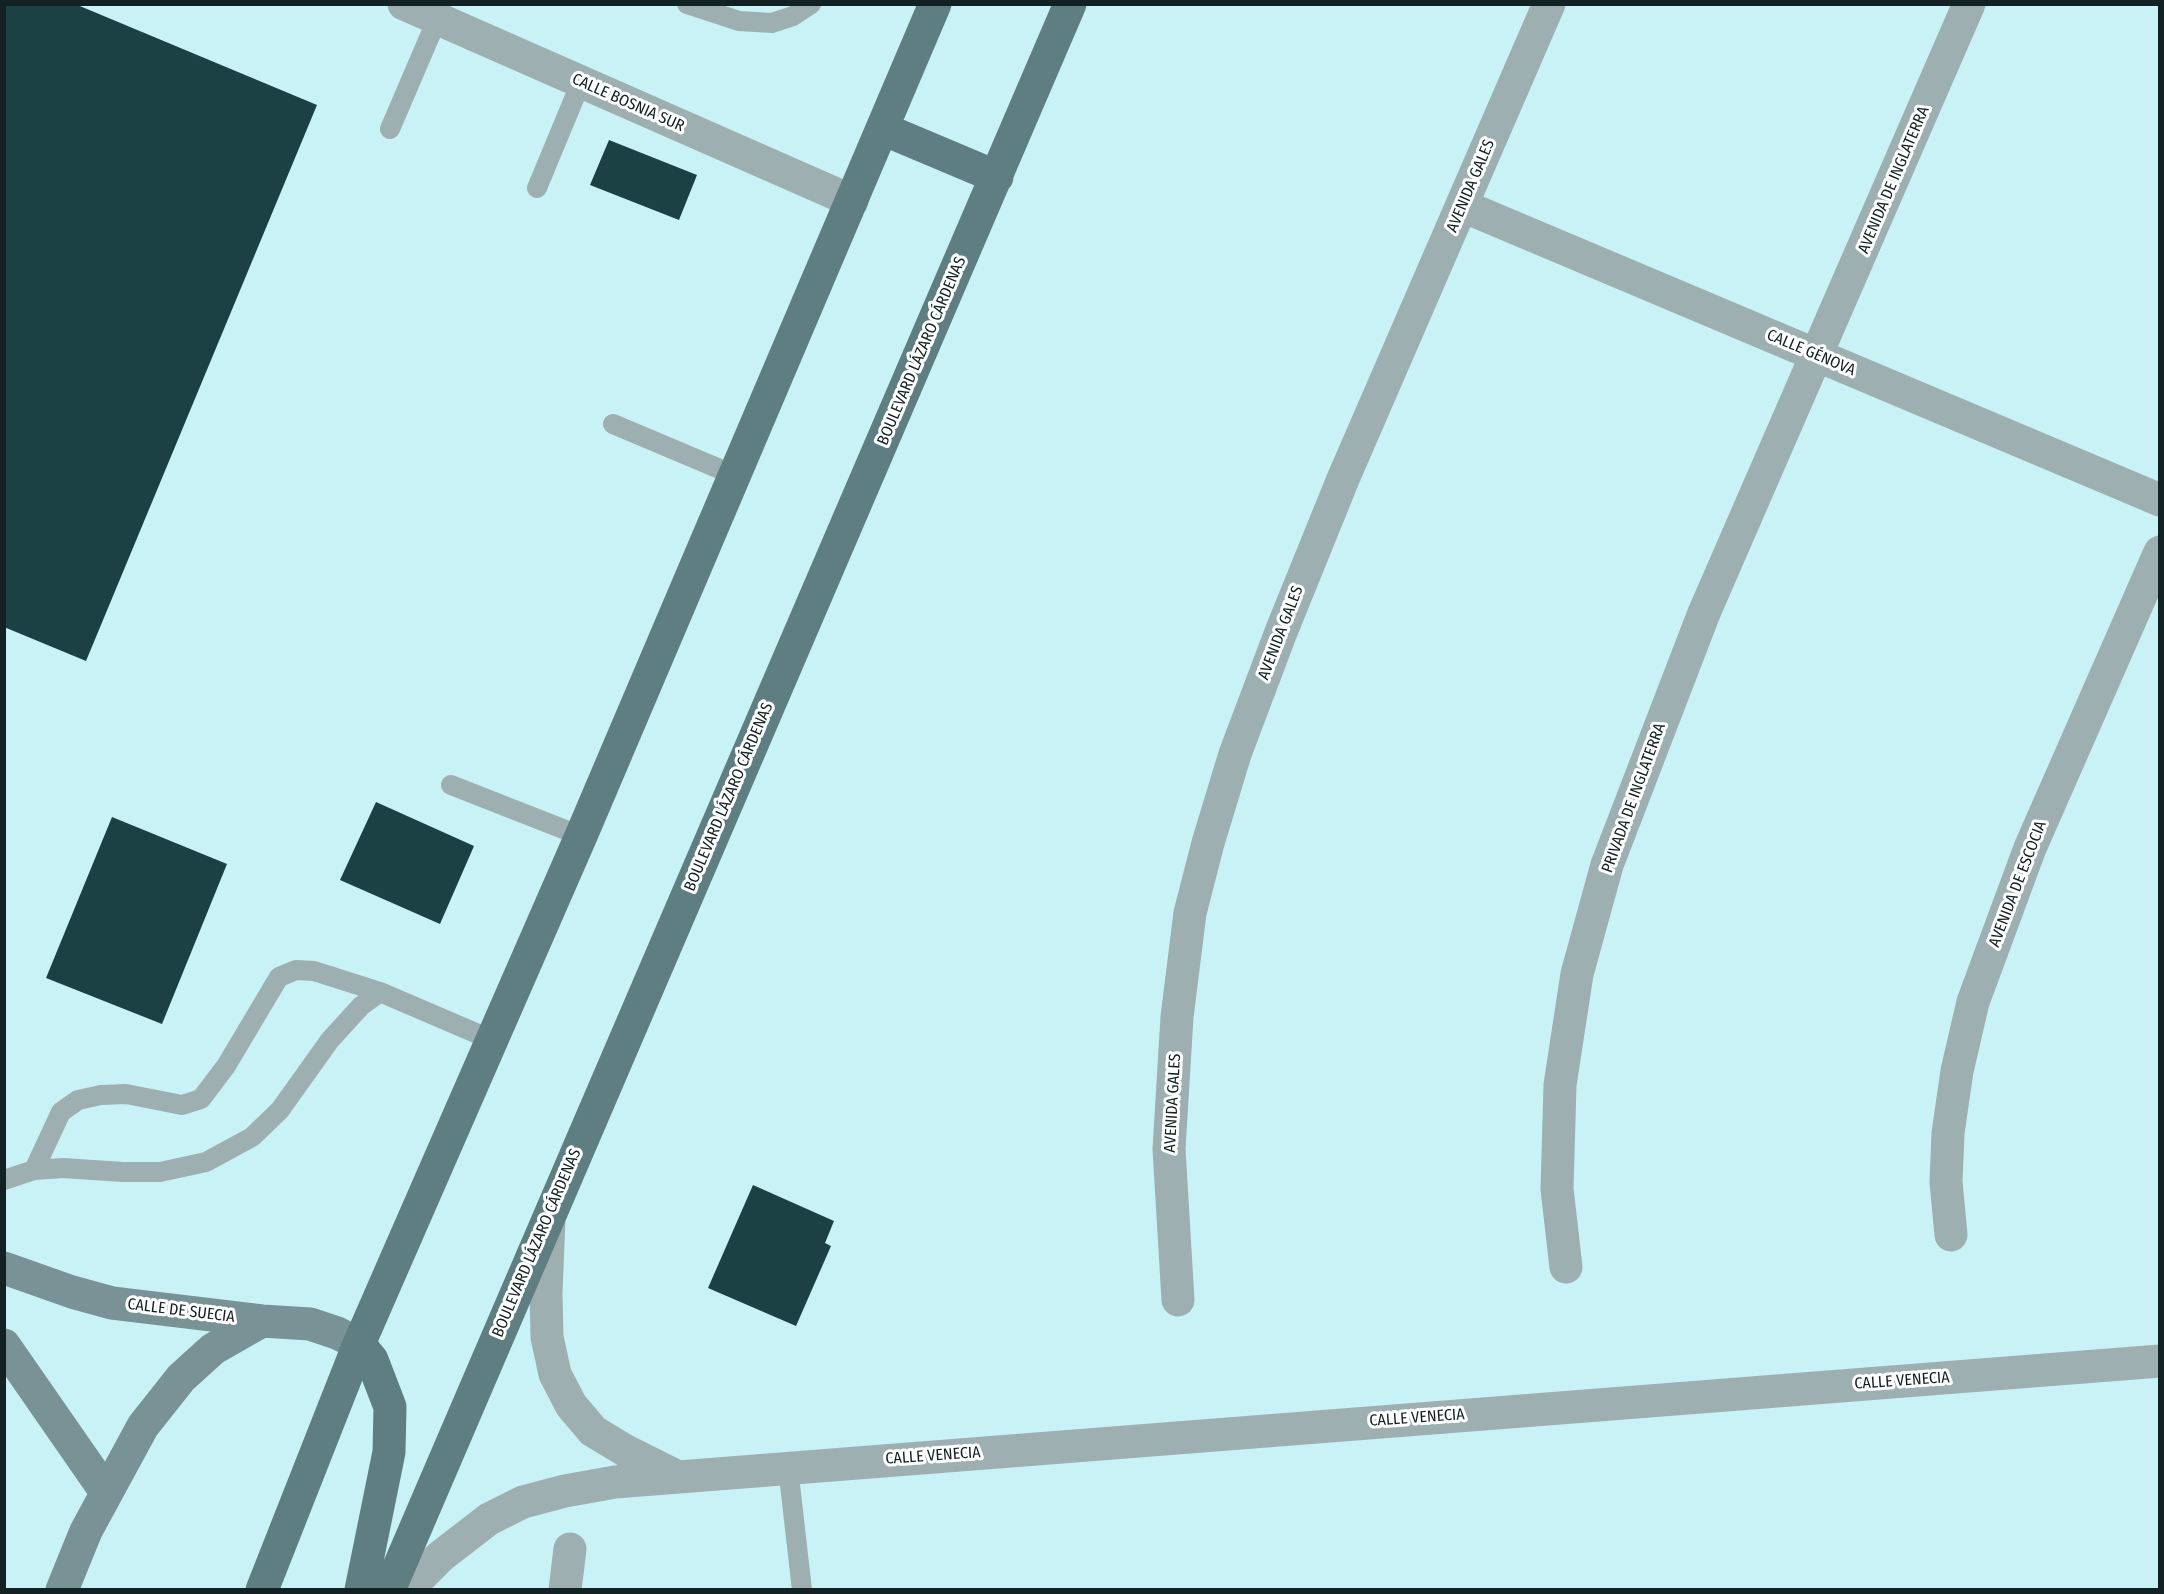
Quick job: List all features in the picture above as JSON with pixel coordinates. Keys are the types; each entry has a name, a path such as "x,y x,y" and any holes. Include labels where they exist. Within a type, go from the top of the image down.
{"main road":[{"path":"262,1590 359,1344 581,836 935,4"},
{"name":"BOULEVARD LÁZARO CÁRDENAS","path":"389,1590 1070,4"},
{"path":"883,129 997,177"},
{"path":"359,1344 372,1360 390,1407 389,1452 361,1590"}],"street":[{"name":"CALLE BOSNIA SUR","path":"404,4 440,12 581,82 852,201"},
{"name":"AVENIDA GALES","path":"1178,1300 1169,1149 1176,1039 1190,914 1208,843 1235,754 1343,479 1549,4"},
{"name":"AVENIDA DE INGLATERRA","path":"1818,356 1970,4"},
{"name":"CALLE GÉNOVA","path":"1463,206 2160,500"},
{"name":"PRIVADA DE INGLATERRA","path":"1566,1267 1557,1189 1559,1108 1577,974 1607,865 1704,613 1818,356"},
{"name":"AVENIDA DE ESCOCIA","path":"1951,1235 1946,1182 1948,1133 1957,1071 1973,1002 2030,848 2160,552"},
{"path":"550,1212 546,1293 547,1338 555,1374 571,1405 593,1431 675,1476"},
{"name":"CALLE DE SUECIA","path":"4,1268 72,1292 112,1303 262,1321 310,1324 337,1333 359,1344"},
{"path":"62,1590 86,1531 143,1426 181,1378 213,1349 262,1321"},
{"path":"4,1345 106,1492"},
{"name":"CALLE VENECIA","path":"407,1590 464,1536 489,1519 524,1502 575,1489 675,1476 2160,1361"},
{"path":"565,1590 570,1549"}],"lane":[{"path":"687,4 739,21 772,23 793,16 811,4"},
{"path":"390,129 440,12"},
{"path":"537,188 581,82"},
{"path":"613,424 734,475"},
{"path":"451,785 581,836"},
{"path":"34,1170 61,1112 78,1100 101,1095 126,1094 182,1105 201,1099 226,1066 279,977 296,970 314,970 380,992 492,1040"},
{"path":"4,1180 34,1170 63,1168 123,1173 160,1172 206,1162 252,1137 280,1110 330,1040 361,1006 380,992"},
{"path":"788,1467 802,1590"}],"building":[{"path":"4,4 75,4 317,105 86,661 4,627"},
{"path":"609,140 697,175 679,220 590,185"},
{"path":"376,802 474,846 440,924 340,880"},
{"path":"112,817 227,864 162,1024 46,978"},
{"path":"753,1185 834,1221 825,1243 831,1246 796,1326 708,1288"}]}
